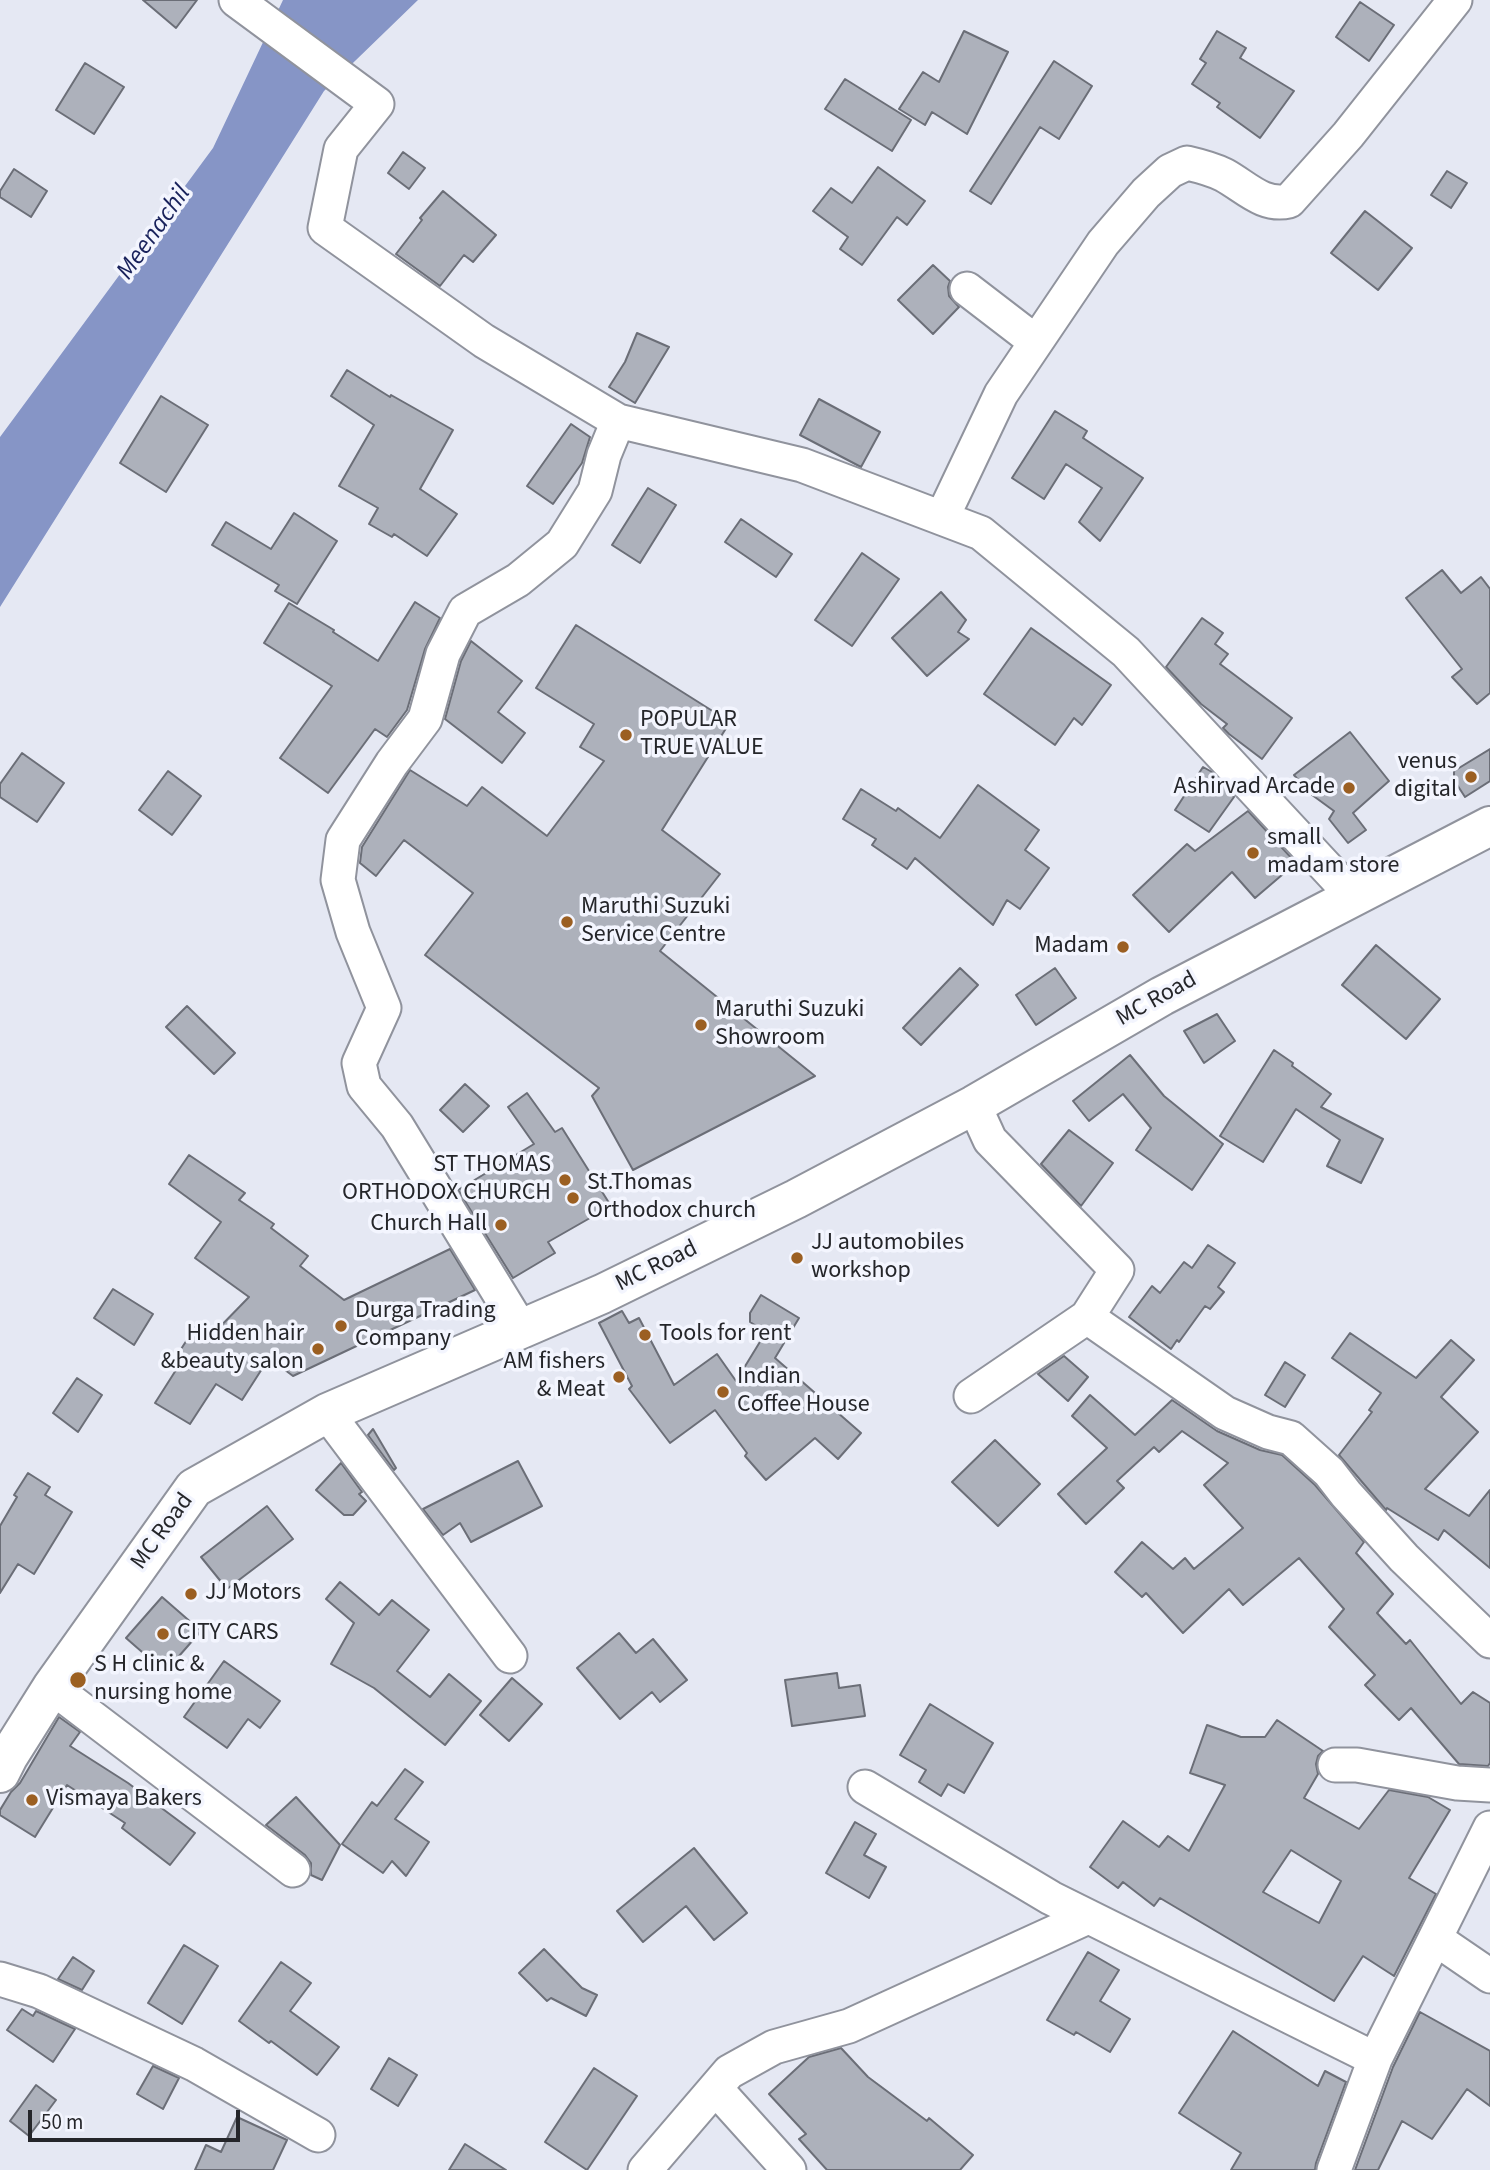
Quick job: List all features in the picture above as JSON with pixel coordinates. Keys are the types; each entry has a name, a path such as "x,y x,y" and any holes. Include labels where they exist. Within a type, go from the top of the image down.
{"main road":[{"name":"MC Road","path":"0,1773 52,1687 194,1488 327,1413 602,1294 796,1199 974,1105 1162,996 1490,826"}],"street":[{"path":"236,0 377,104 341,149 325,228 484,341 618,421 802,465 981,533 1126,652 1353,896"},
{"path":"942,518 1001,394 1103,243 1146,192 1170,171 1187,163 1223,174 1264,200 1277,204 1289,201 1348,135 1455,0"},
{"path":"967,289 1036,342"},
{"path":"521,1329 397,1126 364,1086 359,1063 384,1009 353,932 338,880 343,840 425,719 443,654 465,611 517,580 562,544 596,491 604,455 618,421"},
{"path":"971,1396 1087,1317 1117,1270 990,1140 974,1105"},
{"path":"1087,1317 1225,1413 1268,1432 1291,1438 1329,1472 1404,1558 1490,1641"},
{"path":"327,1413 510,1657"},
{"path":"52,1687 293,1870"},
{"path":"1335,1765 1357,1765 1457,1783 1490,1784"},
{"path":"865,1787 1051,1898 1376,2059"},
{"path":"1334,2170 1376,2059 1490,1828"},
{"path":"645,2170 729,2072 774,2047 849,2026 1088,1916"},
{"path":"1436,1939 1490,1976"},
{"path":"0,1979 39,1991 194,2064 318,2135"},
{"path":"716,2089 789,2170"}],"water":[{"name":"Meenachil","path":"283,0 418,0 324,91 0,607 0,437 213,148"}],"building":[{"path":"143,0 197,0 176,28"},
{"path":"1360,2 1394,25 1369,61 1336,37"},
{"path":"964,31 1008,52 967,134 932,112 925,125 899,109 923,72 939,82"},
{"path":"1217,31 1246,48 1240,58 1294,91 1260,138 1217,107 1220,103 1192,84 1206,63 1200,59"},
{"path":"1054,61 1092,86 1059,139 1040,127 991,204 970,191"},
{"path":"85,63 124,87 94,134 56,110"},
{"path":"845,79 911,120 892,151 825,109"},
{"path":"403,152 425,168 409,189 388,173"},
{"path":"878,167 925,201 907,225 897,217 862,265 840,249 848,237 813,211 831,188 852,203"},
{"path":"14,169 47,191 31,217 0,197 0,191"},
{"path":"1447,171 1467,183 1451,208 1431,195"},
{"path":"443,191 496,235 473,262 464,255 440,286 396,254 422,220 420,218"},
{"path":"1365,211 1412,248 1378,290 1331,253"},
{"path":"933,265 950,281 949,296 959,307 933,334 898,300"},
{"path":"637,333 669,347 635,403 609,387 625,362"},
{"path":"347,370 390,397 391,395 453,430 420,489 457,514 427,556 394,534 392,537 369,524 378,508 339,486 374,425 331,396"},
{"path":"161,396 208,425 166,492 120,463"},
{"path":"819,399 880,432 861,467 800,435"},
{"path":"1055,411 1087,431 1083,438 1143,478 1100,541 1079,522 1102,488 1066,464 1044,499 1012,478"},
{"path":"571,424 590,437 582,463 553,504 527,486"},
{"path":"648,488 676,505 640,563 612,545"},
{"path":"294,513 337,541 297,604 275,591 279,585 212,545 226,522 271,549"},
{"path":"741,519 792,554 776,577 725,542"},
{"path":"862,553 899,579 852,646 815,620"},
{"path":"1442,570 1461,593 1481,577 1490,589 1490,693 1477,704 1452,677 1462,669 1406,598"},
{"path":"941,592 966,620 958,632 969,639 927,676 892,638"},
{"path":"415,602 440,618 425,649 407,710 387,737 375,729 328,793 280,758 332,686 264,643 289,603 378,661"},
{"path":"1202,618 1223,633 1215,644 1228,654 1220,664 1292,718 1262,759 1229,734 1223,728 1227,724 1201,704 1166,667"},
{"path":"576,625 730,722 662,830 720,874 660,951 815,1076 633,1170 592,1096 599,1088 425,955 473,893 404,840 376,876 360,863 362,847 410,770 467,806 482,787 547,836 604,761 580,747 594,724 536,688"},
{"path":"1031,628 1111,685 1082,725 1074,718 1055,745 984,694"},
{"path":"471,641 522,681 498,712 525,733 502,763 445,719 461,661"},
{"name":"Ashirvad Arcade","path":"1350,732 1389,781 1353,813 1366,830 1348,843 1329,819 1334,811 1308,792 1294,775"},
{"name":"venus digital","path":"1490,749 1490,781 1465,797 1454,780 1454,771"},
{"path":"22,753 64,783 37,822 0,797 0,784"},
{"path":"1203,767 1212,772 1234,797 1209,832 1175,810"},
{"path":"168,771 201,796 172,835 139,810"},
{"path":"978,785 1039,830 1025,850 1049,868 1020,909 1007,900 993,925 915,858 907,869 872,845 876,839 843,819 861,789 896,811 898,808 940,838"},
{"path":"1248,811 1296,863 1255,898 1232,872 1169,932 1133,895 1187,844 1195,851"},
{"path":"1376,945 1440,999 1406,1039 1342,985"},
{"path":"960,968 978,985 921,1045 903,1028"},
{"path":"1055,968 1076,998 1036,1025 1016,995"},
{"path":"187,1006 235,1053 214,1074 166,1027"},
{"path":"1217,1014 1235,1041 1204,1063 1184,1031"},
{"path":"1274,1050 1331,1094 1321,1107 1383,1139 1361,1183 1327,1166 1340,1140 1296,1109 1263,1162 1220,1136"},
{"path":"1130,1055 1164,1096 1223,1144 1192,1190 1136,1150 1151,1128 1123,1094 1089,1121 1073,1101"},
{"path":"465,1084 489,1106 463,1132 440,1110"},
{"path":"527,1093 555,1132 562,1128 611,1206 548,1242 555,1253 513,1278 458,1190 534,1144 508,1107"},
{"path":"1069,1130 1113,1163 1081,1206 1041,1164"},
{"path":"189,1155 245,1193 239,1200 274,1224 271,1228 308,1256 300,1266 344,1300 450,1249 475,1290 293,1376 269,1358 242,1400 216,1384 190,1424 155,1403 176,1370 170,1366 196,1326 211,1336 249,1297 195,1258 221,1222 169,1184"},
{"path":"1208,1245 1235,1263 1218,1287 1224,1292 1210,1309 1205,1306 1171,1349 1129,1317 1152,1286 1160,1293 1184,1262 1192,1268"},
{"path":"113,1289 153,1314 134,1345 94,1318"},
{"path":"761,1295 799,1318 775,1358 861,1433 838,1459 815,1438 766,1480 745,1456 747,1453 715,1410 670,1443 629,1389 632,1386 599,1323 622,1311 629,1323 639,1318 674,1385 717,1354 736,1381 766,1332 750,1322 750,1313"},
{"path":"1350,1333 1416,1378 1451,1340 1474,1360 1441,1397 1478,1432 1425,1489 1469,1516 1490,1490 1490,1568 1444,1530 1438,1540 1387,1508 1386,1510 1339,1455 1372,1412 1369,1410 1381,1393 1332,1358"},
{"path":"1064,1356 1088,1377 1068,1401 1038,1374"},
{"path":"1285,1362 1305,1375 1285,1407 1265,1395"},
{"path":"77,1378 102,1395 78,1432 53,1413"},
{"path":"1090,1395 1135,1435 1172,1400 1217,1431 1260,1450 1282,1455 1315,1485 1364,1542 1356,1553 1393,1594 1377,1613 1406,1644 1410,1640 1461,1704 1473,1692 1490,1703 1488,1766 1459,1764 1411,1708 1399,1720 1365,1685 1375,1675 1329,1627 1344,1609 1299,1558 1243,1605 1229,1589 1183,1633 1146,1593 1142,1597 1115,1572 1142,1542 1173,1569 1185,1558 1194,1569 1243,1528 1204,1485 1228,1463 1182,1431 1159,1452 1154,1447 1117,1481 1124,1488 1086,1524 1058,1494 1107,1448 1072,1416"},
{"path":"373,1429 396,1468 394,1470 368,1435"},
{"path":"995,1440 1040,1484 998,1526 952,1482"},
{"path":"518,1461 542,1506 471,1542 460,1523 443,1535 423,1509"},
{"path":"341,1463 366,1501 353,1515 344,1515 316,1490"},
{"path":"28,1473 50,1487 45,1495 72,1512 34,1574 18,1564 0,1593 0,1526 17,1497 14,1495"},
{"path":"267,1506 293,1539 227,1589 201,1557"},
{"path":"340,1582 379,1615 392,1600 429,1630 397,1671 430,1697 449,1674 481,1701 445,1745 374,1688 331,1664 354,1623 326,1599"},
{"name":"CITY CARS","path":"162,1597 201,1631 165,1672 126,1638"},
{"path":"619,1633 636,1653 653,1639 687,1680 660,1702 652,1692 620,1719 577,1668"},
{"path":"224,1661 280,1701 260,1728 248,1719 227,1748 184,1717"},
{"path":"837,1673 839,1688 860,1685 865,1716 792,1726 785,1680"},
{"path":"512,1678 542,1704 509,1741 480,1715"},
{"path":"930,1704 993,1743 964,1793 948,1784 941,1796 919,1782 926,1770 900,1755"},
{"path":"59,1717 80,1732 70,1746 128,1783 195,1833 170,1865 122,1828 125,1823 67,1785 35,1837 0,1815 0,1810 20,1783"},
{"path":"1277,1720 1323,1751 1316,1764 1318,1774 1304,1798 1359,1829 1389,1790 1428,1797 1450,1810 1409,1878 1436,1894 1394,1976 1363,1956 1334,2001 1160,1898 1154,1906 1123,1882 1118,1888 1090,1867 1123,1821 1159,1847 1168,1836 1189,1851 1225,1785 1190,1773 1207,1725 1241,1737 1265,1737","holes":["1291,1850 1341,1881 1319,1923 1263,1892"]},
{"path":"405,1769 423,1782 395,1819 429,1842 406,1876 392,1861 383,1873 342,1844 372,1802 377,1806"},
{"path":"296,1797 340,1845 322,1880 311,1875 311,1863 305,1855 266,1825"},
{"path":"855,1822 876,1834 864,1855 886,1867 869,1898 826,1873"},
{"path":"694,1848 747,1913 714,1940 686,1906 643,1942 617,1911"},
{"path":"184,1945 218,1966 182,2024 148,2003"},
{"path":"544,1949 582,1988 597,1995 586,2016 551,1998 547,2001 519,1973"},
{"path":"1088,1952 1119,1970 1100,2001 1130,2019 1110,2052 1076,2032 1074,2035 1047,2020"},
{"path":"73,1957 94,1971 82,1990 58,1979"},
{"path":"281,1962 311,1983 290,2011 339,2047 317,2075 239,2021"},
{"path":"22,2009 33,2016 36,2011 75,2029 53,2062 7,2030"},
{"path":"1420,2012 1490,2051 1490,2106 1467,2089 1432,2139 1402,2121 1378,2170 1355,2170 1393,2067"},
{"path":"1233,2031 1318,2086 1325,2071 1346,2082 1315,2170 1231,2170 1241,2153 1179,2113"},
{"path":"841,2048 868,2077 927,2121 929,2118 973,2155 960,2170 827,2170 799,2139 806,2134 769,2094 809,2057"},
{"path":"389,2058 417,2075 398,2106 371,2089"},
{"path":"153,2066 179,2078 163,2109 137,2094"},
{"path":"594,2068 637,2096 587,2170 545,2142"},
{"path":"36,2085 56,2100 29,2136 10,2121"},
{"path":"237,2117 287,2140 273,2170 195,2170 206,2145 221,2152"},
{"path":"465,2144 506,2170 449,2170"}],"place":[{"name":"POPULAR TRUE VALUE","path":"626,735"},
{"name":"venus digital","path":"1471,777"},
{"name":"Ashirvad Arcade","path":"1349,788"},
{"name":"small madam store","path":"1253,853"},
{"name":"Maruthi Suzuki Service Centre","path":"567,922"},
{"name":"Madam","path":"1123,947"},
{"name":"Maruthi Suzuki Showroom","path":"701,1025"},
{"name":"ST THOMAS ORTHODOX CHURCH","path":"565,1180"},
{"name":"St.Thomas Orthodox church","path":"573,1198"},
{"name":"Church Hall","path":"501,1225"},
{"name":"JJ automobiles workshop","path":"797,1258"},
{"name":"Durga Trading Company","path":"341,1326"},
{"name":"Tools for rent","path":"645,1335"},
{"name":"Hidden hair &beauty salon","path":"318,1349"},
{"name":"AM fishers & Meat","path":"619,1377"},
{"name":"Indian Coffee House","path":"723,1392"},
{"name":"JJ Motors","path":"191,1594"},
{"name":"CITY CARS","path":"163,1634"},
{"name":"S H clinic & nursing home","path":"78,1680"},
{"name":"Vismaya Bakers","path":"32,1800"}]}
